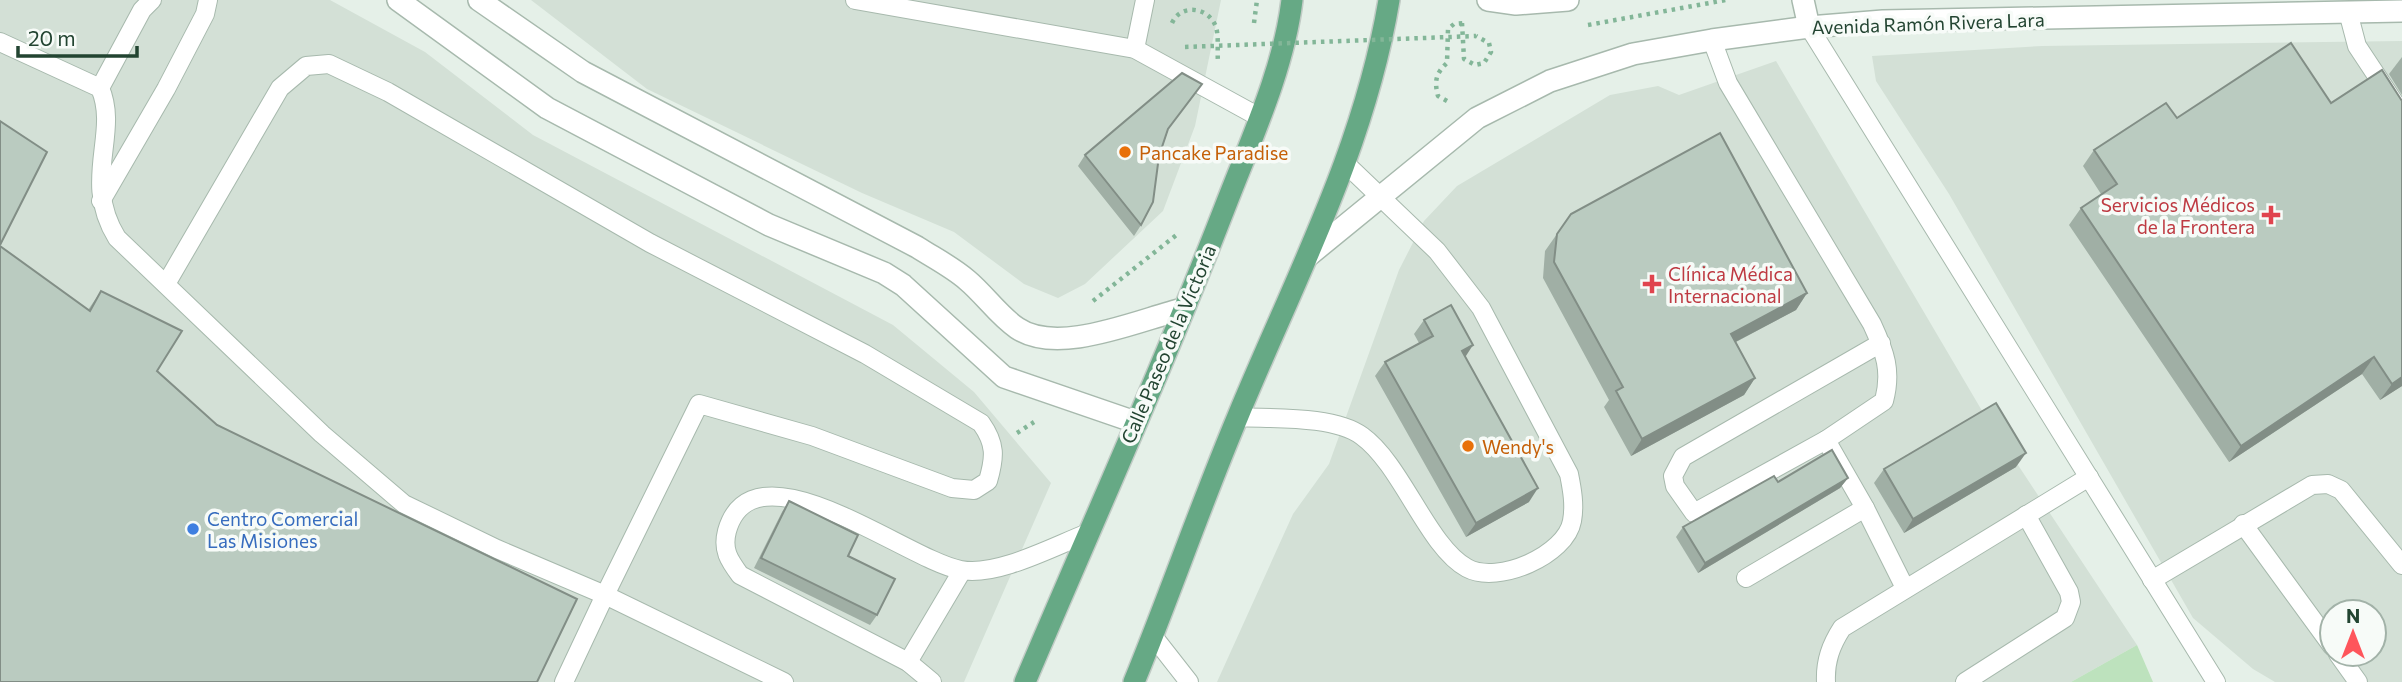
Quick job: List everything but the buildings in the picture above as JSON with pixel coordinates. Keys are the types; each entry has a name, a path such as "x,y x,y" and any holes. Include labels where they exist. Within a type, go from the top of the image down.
{"main road":[{"name":"Calle Paseo de la Victoria","path":"1025,682 1183,309 1259,117 1290,20 1293,0"},
{"path":"1133,682 1237,416 1346,165 1369,92 1390,0"}],"street":[{"path":"398,0 547,108 769,225 893,279 921,298 954,335 1004,377 1135,422"},
{"path":"480,0 583,72 917,247 967,280 1000,314 1019,329 1035,337 1072,339 1183,309"},
{"path":"1488,0 1516,4 1568,0"},
{"path":"1803,0 1809,27"},
{"name":"Avenida Ramón Rivera Lara","path":"1308,256 1477,118 1550,81 1633,54 1809,27 1883,21 2402,11"}],"lane":[{"path":"100,88 142,10 152,0"},
{"path":"101,201 166,89 205,14 208,0"},
{"path":"855,0 1135,49 1227,102 1259,117"},
{"path":"1135,49 1145,0"},
{"path":"2348,12 2357,46 2402,114"},
{"path":"1809,27 2216,682"},
{"path":"1712,40 1728,83 1881,343 1888,360 1889,380 1884,401 1826,440 1694,513 1675,486 1673,476 1683,457 1881,343"},
{"path":"0,42 100,88 106,103 100,167 101,201 105,219 117,238 322,434 404,504 497,549 605,595 784,682"},
{"path":"166,284 280,88 306,66 330,64 388,92 650,243 865,354 981,423 993,439 995,457 988,481 974,490 952,488 812,436 699,404 564,682"},
{"path":"1237,416 1341,426 1362,435 1383,457 1450,554 1468,569 1497,575 1518,569 1562,542 1572,523 1573,496 1569,474 1481,308 1437,251 1346,165"},
{"path":"1826,440 1866,508 1905,588"},
{"path":"1826,682 1827,659 1833,641 1842,628 2089,477"},
{"path":"2152,580 2299,490 2312,485 2328,484 2341,490 2402,565"},
{"path":"932,682 908,662 740,575 725,553 724,540 735,514 758,497 787,495 827,510 937,563 962,570 996,568 1088,533"},
{"path":"1746,578 1866,508"},
{"path":"1965,682 2066,618 2069,612 2069,592 2026,515"},
{"path":"2243,524 2318,627"},
{"path":"908,662 962,570"},
{"path":"1153,636 1189,682"}],"path":[{"path":"1576,27 1726,0"},
{"path":"1171,33 1173,20 1180,13 1200,11 1211,18 1217,30 1218,64 1229,80 1227,102"},
{"path":"1174,41 1185,47 1476,36 1489,43 1488,59 1475,65 1464,59 1462,23"},
{"path":"1459,103 1438,96 1435,86 1438,72 1447,63 1448,29 1462,23 1476,23"},
{"path":"1083,309 1178,235 1183,223"}],"shaded area":[{"path":"0,0 330,0 425,52 533,135 893,325 974,392 1051,483 964,682 0,682"},
{"path":"531,0 1221,0 1195,126 1163,211 1085,284 1058,298 1024,284 954,232 862,193 647,89"},
{"path":"2402,41 2402,682 2275,682 2253,669 2193,618 1949,194 1876,81 1872,56 2042,46"},
{"path":"1776,61 1981,409 2137,645 2071,682 1217,682 1293,514 1329,464 1399,270 1424,221 1457,186 1610,95 1658,86 1679,95"}],"green space":[{"path":"2137,645 2153,682 2071,682"}],"place":[{"name":"Pancake Paradise","path":"1125,152"},
{"name":"Servicios Médicos de la Frontera","path":"2271,215"},
{"name":"Clínica Médica Internacional","path":"1652,284"},
{"name":"Wendy's","path":"1468,446"},
{"name":"Centro Comercial Las Misiones","path":"193,529"}]}
